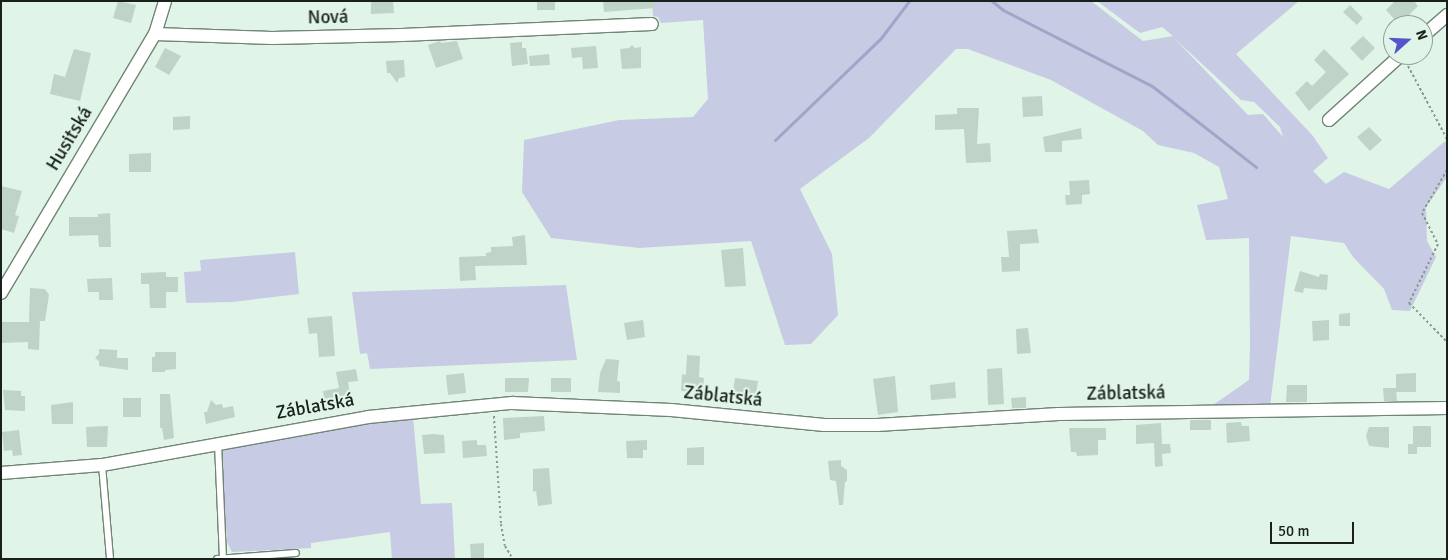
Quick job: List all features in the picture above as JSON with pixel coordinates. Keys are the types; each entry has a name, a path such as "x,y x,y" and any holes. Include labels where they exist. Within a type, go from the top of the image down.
{"street":[{"name":"Husitská","path":"1,292 155,34 165,1"},
{"path":"1433,27 1447,15"},
{"name":"Nová","path":"155,34 282,38 652,24"},
{"path":"1329,120 1397,65"},
{"name":"Záblatská","path":"1,472 102,464 368,417 512,403 670,410 824,425 878,425 1059,414 1447,408"}],"lane":[{"path":"218,444 220,558 296,553"},
{"path":"102,464 110,559"}],"path":[{"path":"1407,65 1447,139"},
{"path":"1447,170 1422,213 1438,244 1409,304 1447,342"},
{"path":"493,404 500,524 505,546 511,556"}],"shaded area":[{"path":"652,1 1091,1 1143,41 1173,36 1162,27 1140,33 1097,1 1299,1 1236,54 1313,136 1328,158 1313,171 1326,184 1344,172 1389,189 1445,141 1447,144 1447,177 1426,207 1427,241 1436,257 1410,311 1392,310 1384,289 1353,257 1344,243 1291,236 1270,407 1213,405 1249,380 1250,345 1249,238 1206,240 1197,205 1228,199 1219,167 1194,153 1158,145 1143,131 1051,80 968,49 956,49 869,138 800,189 832,254 838,315 811,344 785,345 751,241 639,248 551,238 522,192 524,140 619,120 693,117 708,99 703,20 661,23 658,17 653,16","holes":["1174,38 1241,100 1254,102 1280,127 1283,137 1263,114 1248,115"]},
{"path":"295,252 299,294 232,302 186,303 184,272 201,271 200,260"},
{"path":"566,285 577,360 370,369 367,353 360,354 352,292"},
{"path":"413,417 421,504 452,503 455,559 392,559 390,532 311,543 311,548 232,552 227,542 221,454 226,447 336,427"}],"building":[{"path":"118,1 136,5 131,23 113,18"},
{"path":"371,1 393,1 394,13 371,14"},
{"path":"537,1 555,1 555,10 537,10"},
{"path":"603,1 654,1 655,8 604,12"},
{"path":"1395,1 1414,1 1418,6 1409,15 1390,15 1386,10"},
{"path":"1350,5 1363,18 1357,25 1343,12"},
{"path":"1363,36 1375,48 1362,61 1350,48"},
{"path":"440,41 441,43 457,41 463,59 436,68 428,45"},
{"path":"522,42 522,48 526,48 528,64 512,66 510,43"},
{"path":"632,45 635,48 641,47 641,68 622,69 620,49 629,48"},
{"path":"596,46 598,68 583,69 582,57 572,58 571,48"},
{"path":"165,48 181,56 169,75 155,67"},
{"path":"74,49 91,53 80,101 50,94 54,74 65,77"},
{"path":"1324,49 1349,74 1309,111 1295,93 1307,81 1312,86 1326,72 1314,60"},
{"path":"549,54 550,65 530,66 529,56"},
{"path":"404,60 405,77 399,78 397,83 390,73 387,73 386,61"},
{"path":"1042,96 1043,116 1023,117 1022,97"},
{"path":"957,108 979,108 977,144 990,143 991,162 966,163 964,129 935,130 935,115 957,114"},
{"path":"190,116 190,129 173,130 173,117"},
{"path":"1369,127 1382,140 1370,151 1357,137"},
{"path":"1081,128 1082,139 1062,141 1062,152 1045,152 1043,137"},
{"path":"151,153 151,172 129,172 129,154"},
{"path":"1089,180 1090,194 1082,195 1082,204 1066,205 1065,195 1070,195 1069,181"},
{"path":"1,186 22,191 15,215 19,216 14,233 1,229"},
{"path":"110,213 111,247 99,247 98,235 69,236 69,217 98,217 98,214"},
{"path":"1037,229 1039,243 1020,244 1020,271 1002,272 1001,257 1009,257 1007,231"},
{"path":"525,235 527,265 475,266 476,280 460,281 459,257 486,256 486,253 491,252 491,247 513,246 512,237"},
{"path":"743,248 746,286 725,287 721,250"},
{"path":"1300,271 1319,277 1320,274 1328,275 1327,290 1304,288 1303,293 1294,291"},
{"path":"166,272 166,277 178,277 178,292 166,292 166,308 150,308 149,284 141,284 141,273"},
{"path":"112,278 113,300 99,300 99,292 88,292 87,279"},
{"path":"30,288 45,289 49,295 45,321 40,321 39,350 28,349 28,342 1,343 1,322 29,322"},
{"path":"1350,313 1350,326 1339,326 1339,314"},
{"path":"332,316 335,356 319,357 317,333 309,334 307,318"},
{"path":"643,320 645,337 627,340 624,323"},
{"path":"1329,320 1329,340 1313,341 1312,321"},
{"path":"1028,328 1031,353 1017,354 1016,329"},
{"path":"99,349 117,350 117,358 128,358 128,370 99,366 99,361 95,358 99,354"},
{"path":"155,352 176,352 176,369 165,370 165,372 152,372 152,357 155,357"},
{"path":"687,355 700,356 699,377 704,378 703,389 697,392 681,391 682,374 686,375"},
{"path":"606,359 619,360 617,381 620,382 620,393 598,392 600,373"},
{"path":"1002,368 1004,404 988,405 987,369"},
{"path":"356,369 358,381 348,382 352,407 326,411 323,391 339,388 336,372"},
{"path":"464,373 466,393 448,395 446,375"},
{"path":"1416,373 1416,392 1396,392 1396,374"},
{"path":"895,376 898,412 878,415 873,379"},
{"path":"505,378 529,378 528,392 505,392"},
{"path":"551,378 571,378 571,392 551,392"},
{"path":"735,378 758,381 755,400 732,396"},
{"path":"955,382 956,398 931,400 930,385"},
{"path":"1287,385 1307,385 1307,402 1286,402"},
{"path":"1383,388 1396,388 1397,401 1384,401"},
{"path":"3,390 21,391 21,396 25,396 25,411 5,410"},
{"path":"160,394 170,394 174,438 164,440 162,428 160,428"},
{"path":"1026,397 1026,408 1012,408 1011,398"},
{"path":"123,398 141,398 141,417 123,417"},
{"path":"211,400 216,405 222,404 223,408 233,406 235,417 206,424 204,412 207,412"},
{"path":"73,402 73,424 52,424 51,405"},
{"path":"544,416 545,431 520,433 520,438 504,440 503,418"},
{"path":"1190,420 1211,420 1211,430 1190,430"},
{"path":"1241,422 1242,426 1249,426 1250,441 1227,443 1226,423"},
{"path":"1161,423 1162,444 1170,444 1171,453 1162,454 1163,466 1155,467 1154,443 1136,444 1136,425"},
{"path":"108,426 107,447 87,447 86,427"},
{"path":"1413,426 1431,426 1431,447 1417,447 1417,454 1408,454 1408,444 1413,444"},
{"path":"1369,427 1389,427 1389,448 1369,446 1366,436"},
{"path":"1069,428 1106,428 1106,440 1098,440 1098,455 1077,456 1076,452 1071,452"},
{"path":"19,430 22,455 13,456 12,450 4,451 2,432"},
{"path":"422,435 444,435 445,453 424,454"},
{"path":"477,440 477,445 486,445 487,456 463,458 462,441"},
{"path":"647,440 647,450 643,450 643,458 627,458 626,441"},
{"path":"704,447 704,465 687,465 687,448"},
{"path":"841,460 841,466 847,470 847,481 845,482 843,505 839,505 836,481 830,480 828,461"},
{"path":"549,468 552,504 538,506 536,491 533,492 533,469"},
{"path":"484,543 484,559 471,559 470,544"}],"waterway":[{"path":"775,140 881,38 909,1"},
{"path":"992,1 1003,10 1152,86 1256,167"}]}
